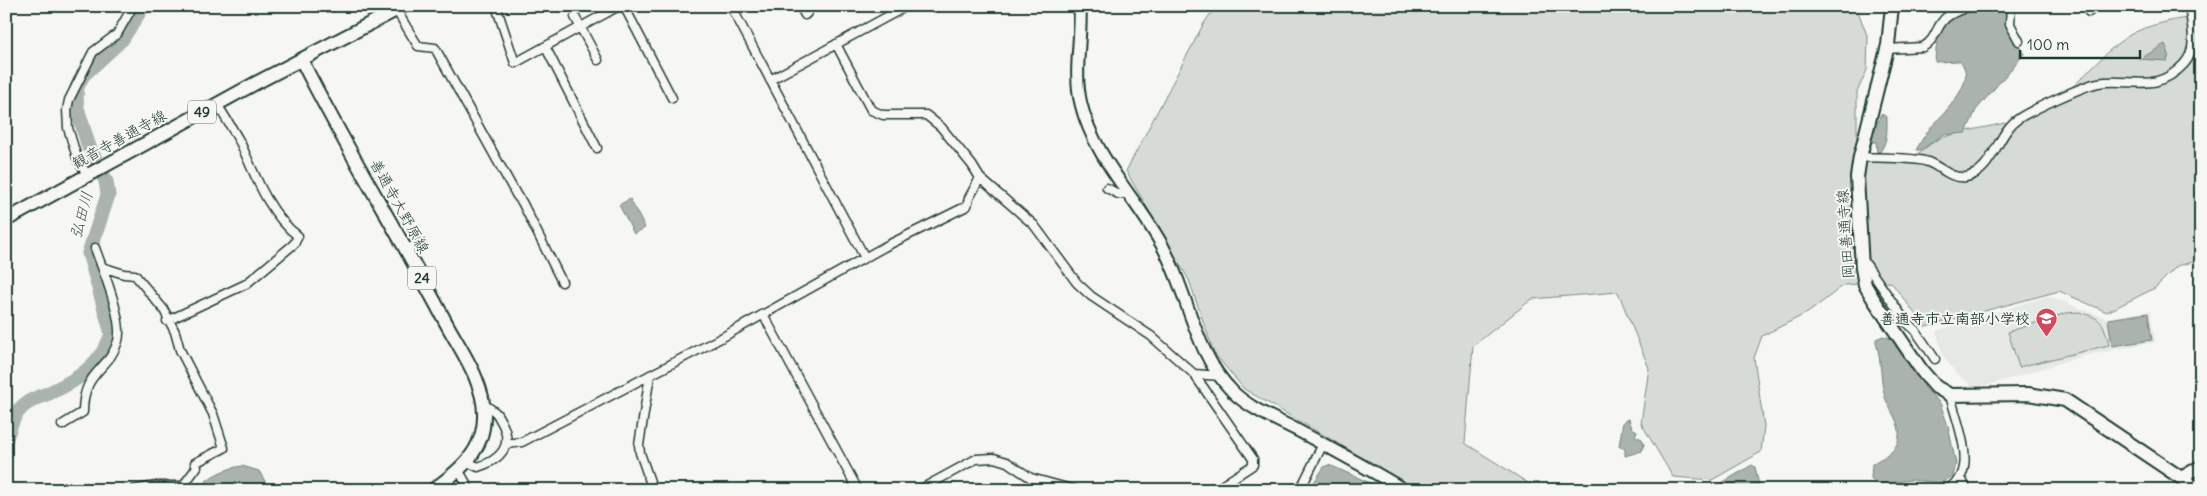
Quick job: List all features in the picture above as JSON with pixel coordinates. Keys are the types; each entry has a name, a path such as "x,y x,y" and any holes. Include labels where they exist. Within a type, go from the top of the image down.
{"main road":[{"name":"岡田善通寺線","path":"1892,6 1887,49 1860,157 1857,177 1861,258 1865,285 1922,371 1936,387 1950,395"},
{"path":"302,61 398,8"},
{"name":"観音寺善通寺線","path":"6,220 217,104 286,67 302,61"},
{"name":"善通寺大野原線","path":"302,61 477,382 483,403 484,416 481,439 463,466 433,490"},
{"path":"1950,395 2028,394 2065,400 2199,490"}],"street":[{"path":"95,170 78,161 68,128 67,110 93,52 116,34 133,6"},
{"path":"496,6 515,63 546,48 619,6"},
{"path":"624,6 672,98"},
{"path":"731,6 865,258"},
{"path":"800,6 804,15 807,13"},
{"path":"770,80 907,6"},
{"path":"1080,6 1078,76 1080,102 1086,122 1128,194 1163,246 1178,278 1206,353 1220,376 1234,394 1264,413 1404,490"},
{"path":"1887,49 1923,47 1936,36 1942,21 1951,14 1970,6"},
{"path":"2011,6 2010,24 2019,41"},
{"path":"1860,157 1927,161 1958,177 1974,175 1986,163 2007,128 2022,116 2097,84 2148,84 2176,71 2190,57 2193,48 2189,6"},
{"path":"398,8 418,46 435,48 522,202 562,282"},
{"path":"575,17 598,60"},
{"path":"836,44 871,110 883,115 926,115 941,127 972,165 980,178 1034,225 1077,283 1091,296 1151,336 1194,374 1253,458 1253,465 1214,490"},
{"path":"546,48 597,148"},
{"path":"167,321 246,284 294,244 298,236 288,228 260,186 240,143 217,104"},
{"path":"507,444 522,442 865,258 967,206 969,198 980,178"},
{"path":"1107,188 1118,194 1128,194"},
{"path":"406,249 422,243"},
{"path":"62,425 84,412 87,385 118,342 120,324 95,248"},
{"path":"1861,258 1906,322 1915,330 1935,359"},
{"path":"102,267 124,274 135,275 164,310 167,321 175,332 180,350 213,414 224,448 195,463 197,467 184,486 156,486 133,490"},
{"path":"763,314 858,490"},
{"path":"1194,374 1220,376"},
{"path":"650,375 639,445 653,490"},
{"path":"1948,490 1961,478 1964,468 1964,446 1950,395"},
{"path":"470,490 463,466 481,466 498,458 507,444 507,434 496,412 483,403"},
{"path":"1300,490 1323,444"},
{"path":"919,490 976,459 994,458 1007,462 1031,478 1075,490"},
{"path":"2182,477 2201,466"},
{"path":"1961,478 1967,490"}],"shaded area":[{"path":"1216,6 1856,6 1868,38 1867,70 1857,92 1857,157 1887,159 1910,157 1939,139 1965,131 2006,123 2032,114 2057,101 2107,53 2128,36 2154,25 2201,15 2201,260 2177,266 2155,288 2107,312 2059,291 1925,327 1891,282 1844,285 1809,312 1762,336 1754,358 1764,426 1761,452 1712,480 1673,477 1641,423 1649,368 1618,292 1532,299 1473,346 1465,443 1539,490 1418,490 1244,389 1214,353 1189,280 1126,171 1204,23"},
{"path":"1978,6 2008,6 2011,33 2024,54 1976,110 1966,133 1943,135 1921,150 1916,150 1927,132 1957,97 1965,78 1965,69 1959,61 1935,62 1941,31 1950,20"},
{"path":"2165,44 2169,54 2167,61 2140,59"},
{"path":"1881,114 1887,117 1886,135 1883,148 1880,152 1877,152 1876,142 1872,142 1871,146 1869,145"},
{"path":"630,199 645,228 634,234 619,205"},
{"name":"善通寺市立南部小学校","path":"2048,296 2106,318 2150,311 2155,342 2086,355 1992,384 1972,386 1956,373 1943,356 1936,331"},
{"path":"2079,312 2101,322 2109,345 2019,367 2008,332 2066,313"},
{"path":"2148,313 2152,340 2112,346 2108,319"},
{"path":"1883,336 1893,339 1926,389 1940,403 1948,426 1956,464 1953,476 1942,483 1911,480 1880,484 1874,482 1871,478 1872,464 1894,450 1899,435 1899,429 1885,397 1882,384 1876,339"},
{"path":"1629,419 1632,428 1637,431 1635,436 1642,439 1644,444 1642,451 1625,456 1625,449 1619,446 1623,422"},
{"path":"1328,465 1386,490 1309,490 1324,467"},
{"path":"1752,465 1755,467 1760,490 1701,490 1720,484"},
{"path":"242,466 259,471 270,490 198,490 218,474"}],"waterway":[{"name":"弘田川","path":"6,438 14,417 22,407 79,377 102,354 112,334 89,253 108,195 106,181 89,147 77,108 76,97 77,87 83,75 122,39 143,6"}],"place":[{"name":"善通寺市立南部小学校","path":"2046,337"}]}
